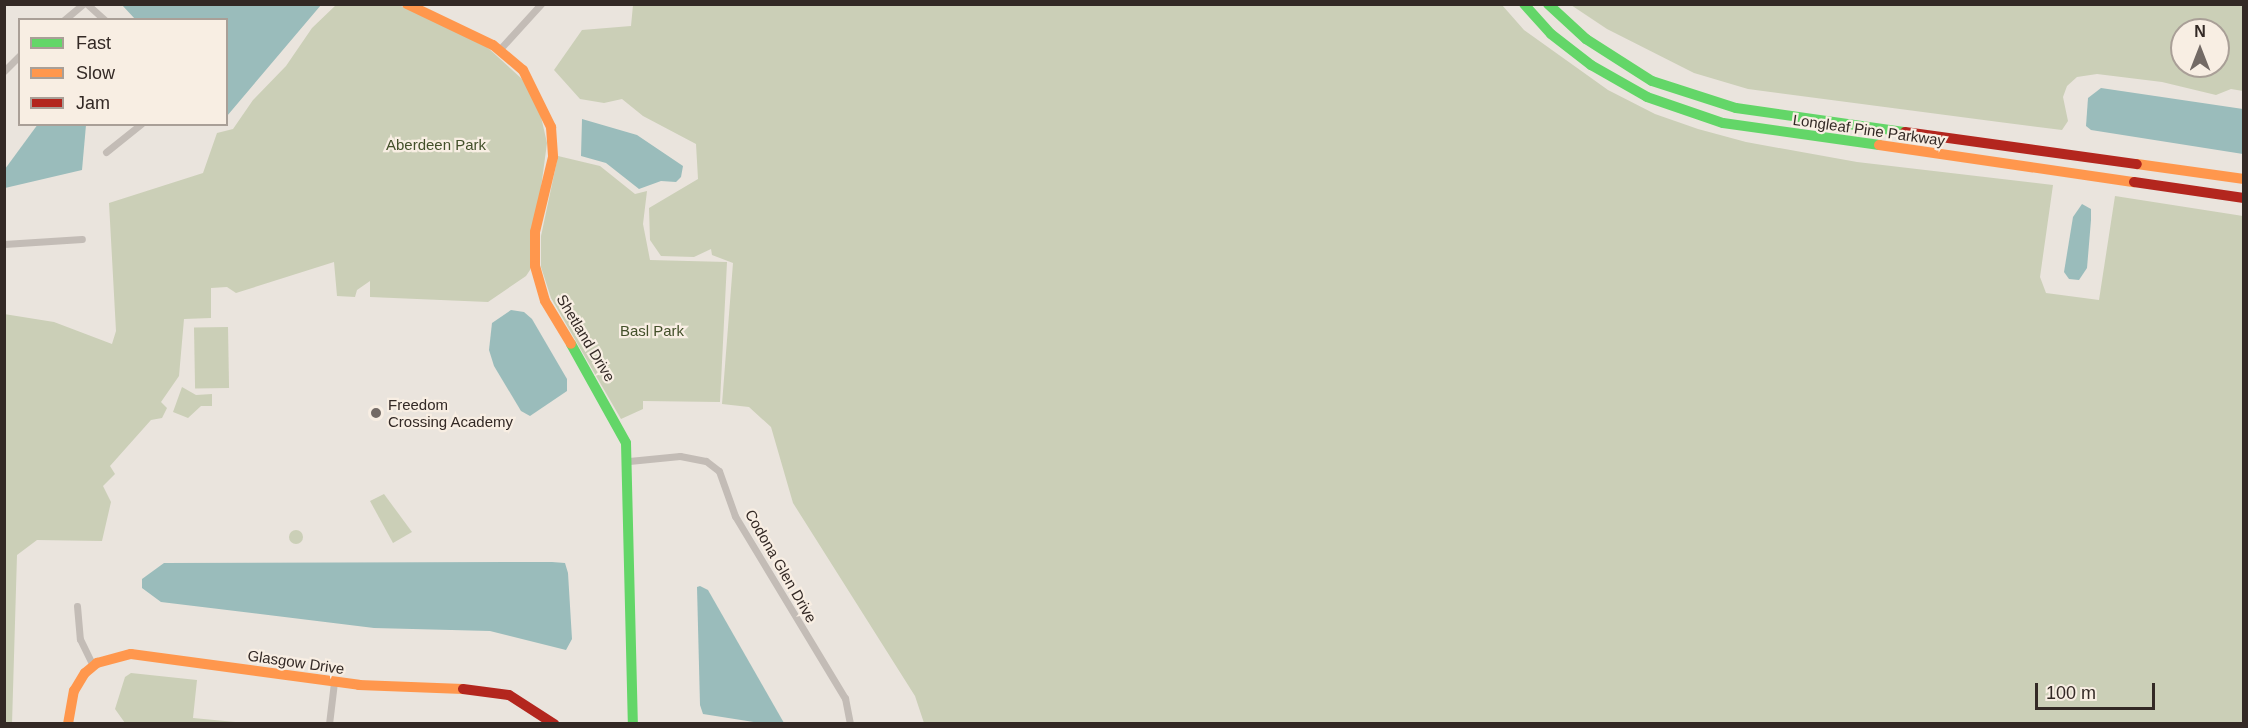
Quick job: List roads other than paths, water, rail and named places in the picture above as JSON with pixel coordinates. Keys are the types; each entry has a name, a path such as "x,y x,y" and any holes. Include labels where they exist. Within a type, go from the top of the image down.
{"main road":[{"name":"Shetland Drive","path":"407,4 499,50 523,70 551,127 553,157 535,232 535,266 546,301 615,418 629,461 633,723"},
{"name":"Longleaf Pine Parkway","path":"1524,4 1551,34 1591,65 1647,97 1723,123 2244,198"},
{"name":"Longleaf Pine Parkway","path":"1548,4 1586,39 1652,81 1736,108 2244,179"},
{"name":"Glasgow Drive","path":"93,666 113,657 132,654 334,682 488,690 509,695 554,723"},
{"path":"68,723 74,691 93,666"}],"street":[{"path":"67,18 85,4 102,18"},
{"path":"499,50 541,4"},
{"path":"4,71 18,57"},
{"path":"106,152 138,126"},
{"path":"4,244 82,239"},
{"name":"Codona Glen Drive","path":"629,461 680,456 706,461 719,471 735,516 845,698 850,723"},
{"path":"76,606 80,639 93,666"},
{"path":"329,723 334,682"}],"water":[{"path":"122,5 321,5 228,115 228,18 134,18"},
{"path":"2101,88 2243,109 2243,154 2091,130 2086,126 2088,98"},
{"path":"582,119 637,135 683,166 681,177 676,182 661,181 639,189 606,163 581,156"},
{"path":"37,126 86,126 82,170 5,188 5,169"},
{"path":"2082,204 2091,209 2087,268 2079,280 2069,279 2064,272 2073,217"},
{"path":"511,310 524,312 532,319 567,379 567,391 530,416 521,411 494,366 489,350 492,323"},
{"path":"164,563 565,563 568,573 572,639 566,650 490,631 374,628 161,602 142,588 142,579"},
{"path":"697,587 708,590 784,723 760,723 703,714 700,705"}],"place":[{"name":"Freedom Crossing Academy","path":"376,413"}],"park label":[{"name":"Aberdeen Park","path":"436,145"},
{"name":"Basl Park","path":"652,331"}]}
